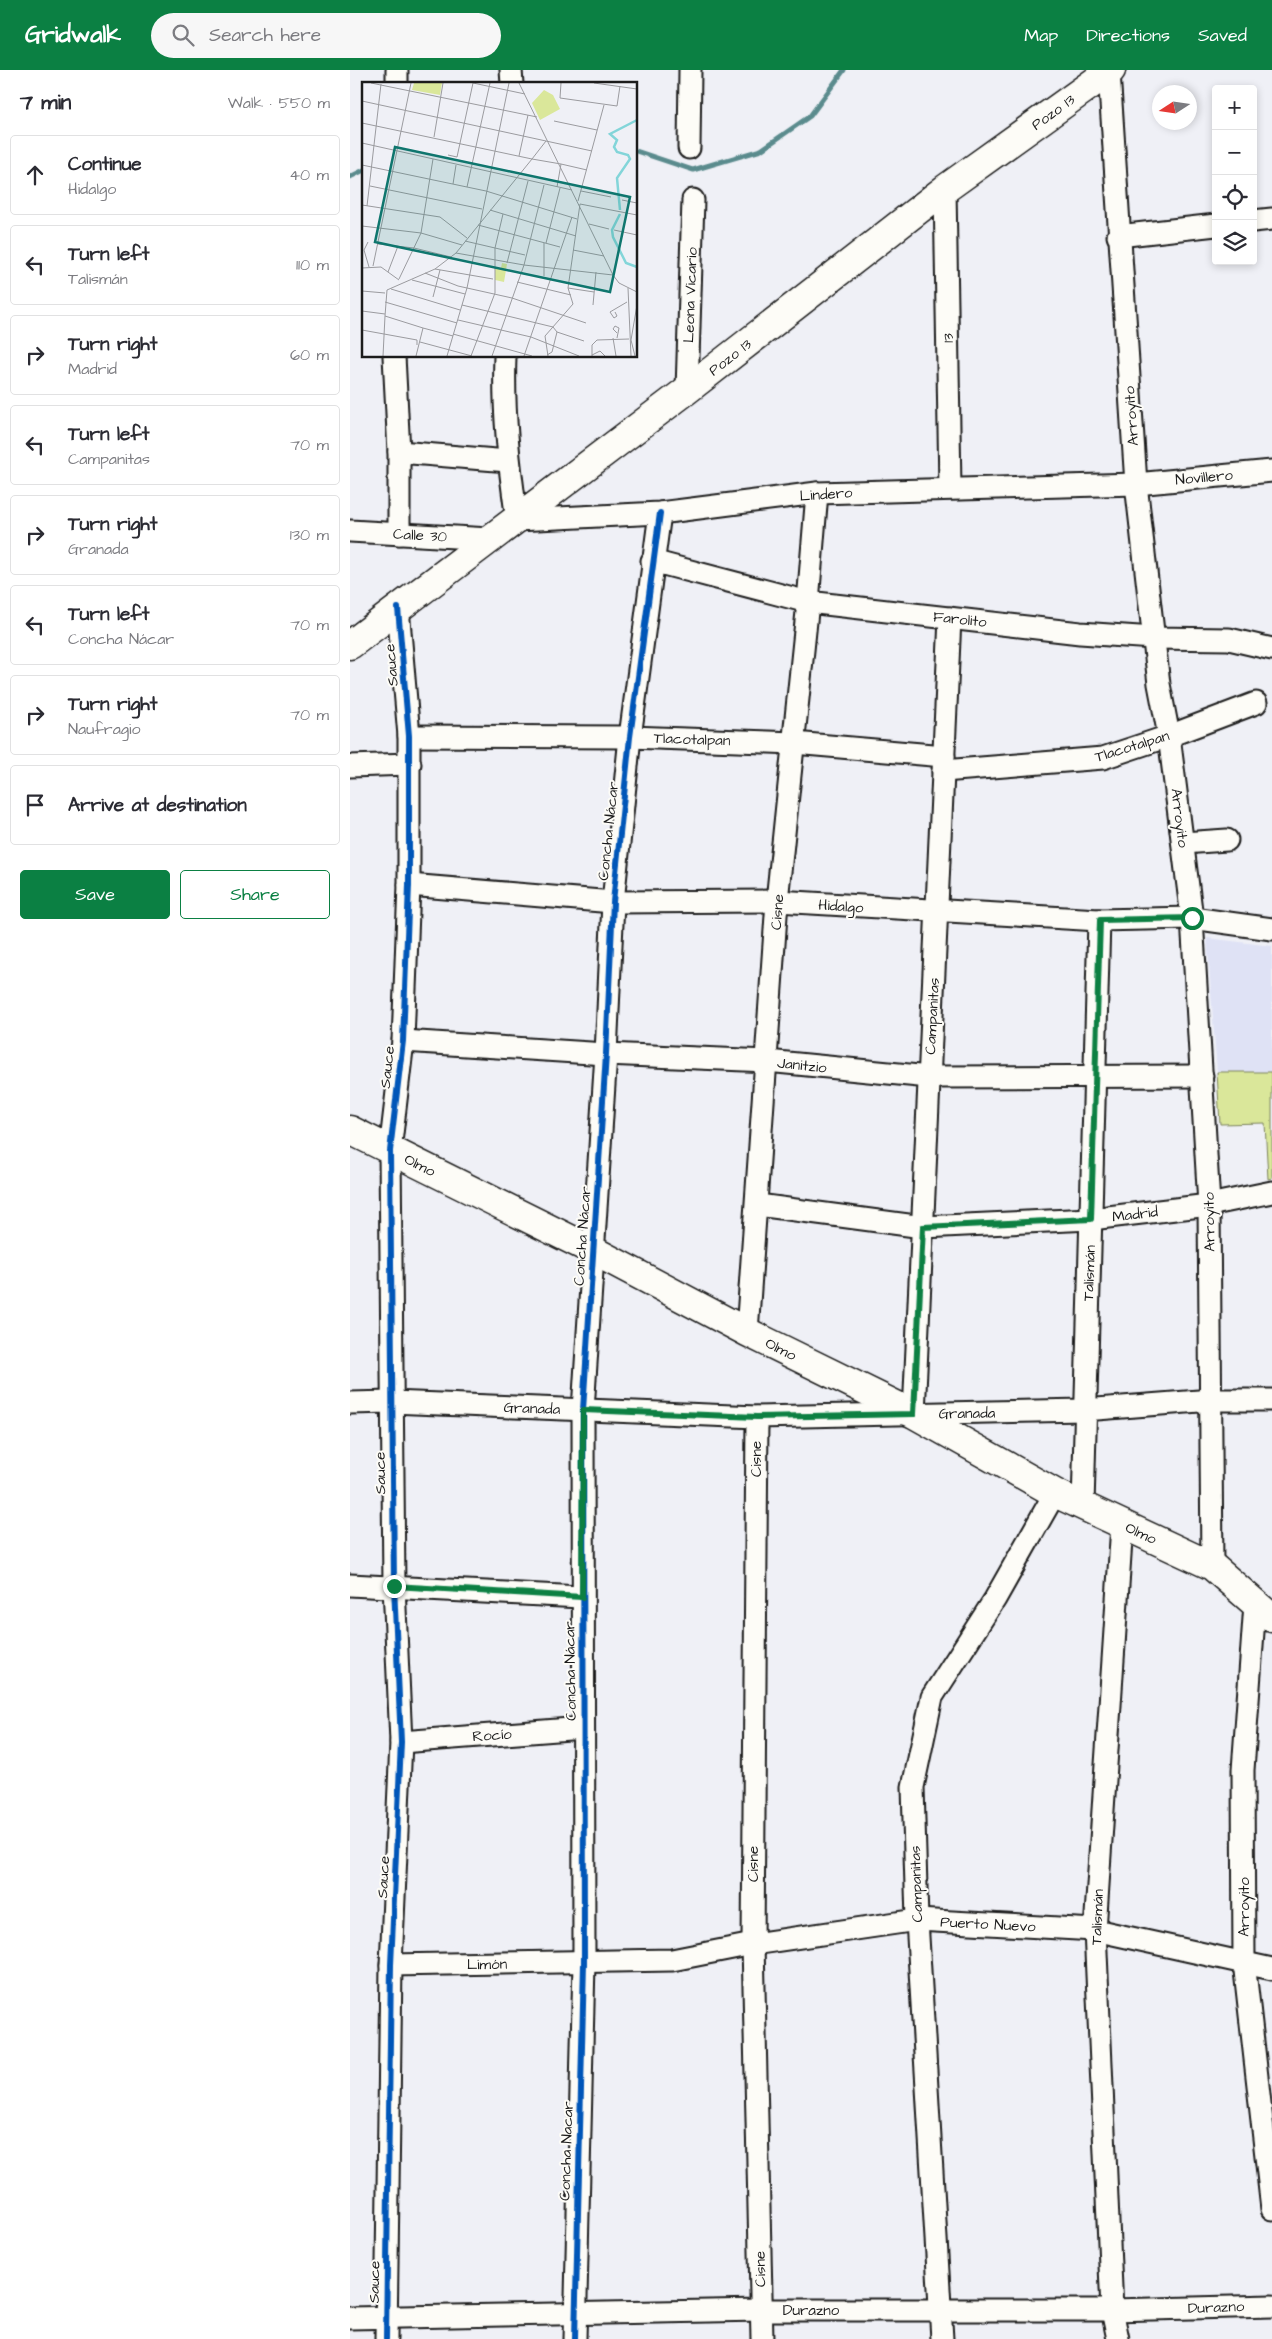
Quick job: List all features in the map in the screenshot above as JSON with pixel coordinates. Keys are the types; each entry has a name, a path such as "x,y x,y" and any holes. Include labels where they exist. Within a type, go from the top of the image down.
{"main road":[{"name":"Pozo 13","path":"350,645 687,390 945,189 1110,71"},
{"name":"Olmo","path":"350,1130 594,1251 747,1332 914,1414 1055,1493 1212,1566 1264,1611"}],"street":[{"path":"689,148 690,70"},
{"name":"Arroyito","path":"1110,71 1118,236 1136,484 1159,684 1169,736 1192,918 1210,1205 1212,1566"},
{"name":"13","path":"945,189 950,488"},
{"name":"Leona Vicario","path":"687,390 693,200"},
{"path":"1257,221 1272,219"},
{"path":"1118,236 1212,225"},
{"path":"394,358 399,452 399,534"},
{"path":"505,358 504,392 508,461 517,520"},
{"path":"399,452 508,461"},
{"name":"Novillero","path":"1136,484 1272,471"},
{"name":"Lindero","path":"517,520 660,513 817,493 1136,484"},
{"name":"Cisne","path":"747,1332 758,1205 777,902 808,602 817,493"},
{"name":"Concha Nácar","path":"584,1963 583,1410 606,1054 613,902 630,737 652,561 660,513"},
{"name":"Calle 30","path":"350,531 490,539"},
{"name":"Farolito","path":"652,561 808,602 1080,633 1154,638 1229,639 1272,650"},
{"name":"Sauce","path":"386,2329 391,1965 401,1742 394,1586 390,1151 403,1041 409,885 410,764 410,736 398,608"},
{"name":"Campanitas","path":"914,1414 950,618"},
{"name":"Tlacotalpan","path":"410,736 630,737 794,743 944,763 1103,758 1169,736 1256,703"},
{"path":"350,766 410,764"},
{"path":"1183,843 1227,840"},
{"name":"Hidalgo","path":"409,885 613,902 777,902 1100,920 1192,918 1272,929"},
{"name":"Talismán","path":"1083,1506 1084,1410 1100,920"},
{"name":"Janitzio","path":"403,1041 606,1054 767,1061 929,1078 1202,1076"},
{"name":"Madrid","path":"758,1205 923,1227 1091,1219 1210,1205 1272,1192"},
{"name":"Granada","path":"350,1403 391,1402 757,1417 1084,1410 1212,1400 1272,1400"},
{"name":"Cisne","path":"757,1417 753,1944 762,2339"},
{"name":"Campanitas","path":"942,2339 917,1920 913,1787 932,1696 995,1599 1055,1493"},
{"name":"Talismán","path":"1118,2339 1112,2310 1095,1930 1122,1525"},
{"path":"350,1585 582,1597"},
{"name":"Arroyito","path":"1264,1611 1243,1770 1244,1962 1267,2119 1272,2209"},
{"name":"Rocío","path":"401,1742 583,1728"},
{"name":"Puerto Nuevo","path":"584,1963 672,1960 753,1944 917,1920 1095,1930 1272,1969"},
{"name":"Limón","path":"391,1965 584,1963"},
{"name":"Concha Nacar","path":"575,2339 574,2313 584,1963"},
{"name":"Durazno","path":"350,2318 386,2329 574,2313 761,2310 1112,2310 1272,2306"}],"shaded area":[{"path":"1207,938 1272,946 1272,1072 1217,1072"}],"green space":[{"path":"1217,1072 1272,1072 1272,1178 1268,1179 1265,1123 1220,1124"}],"waterway":[{"path":"638,152 693,170 761,150 810,116 844,70"},
{"path":"350,177 362,171"}],"cycle path":[{"path":"575,2339 584,1963 583,1410 606,1054 613,902 630,737 660,513"},
{"path":"386,2339 391,1965 401,1742 394,1586 390,1151 403,1041 409,885 409,736 398,608"}],"route":[{"path":"394,1586 582,1597 583,1410 757,1417 914,1414 923,1227 1091,1219 1100,920 1192,918"}]}
